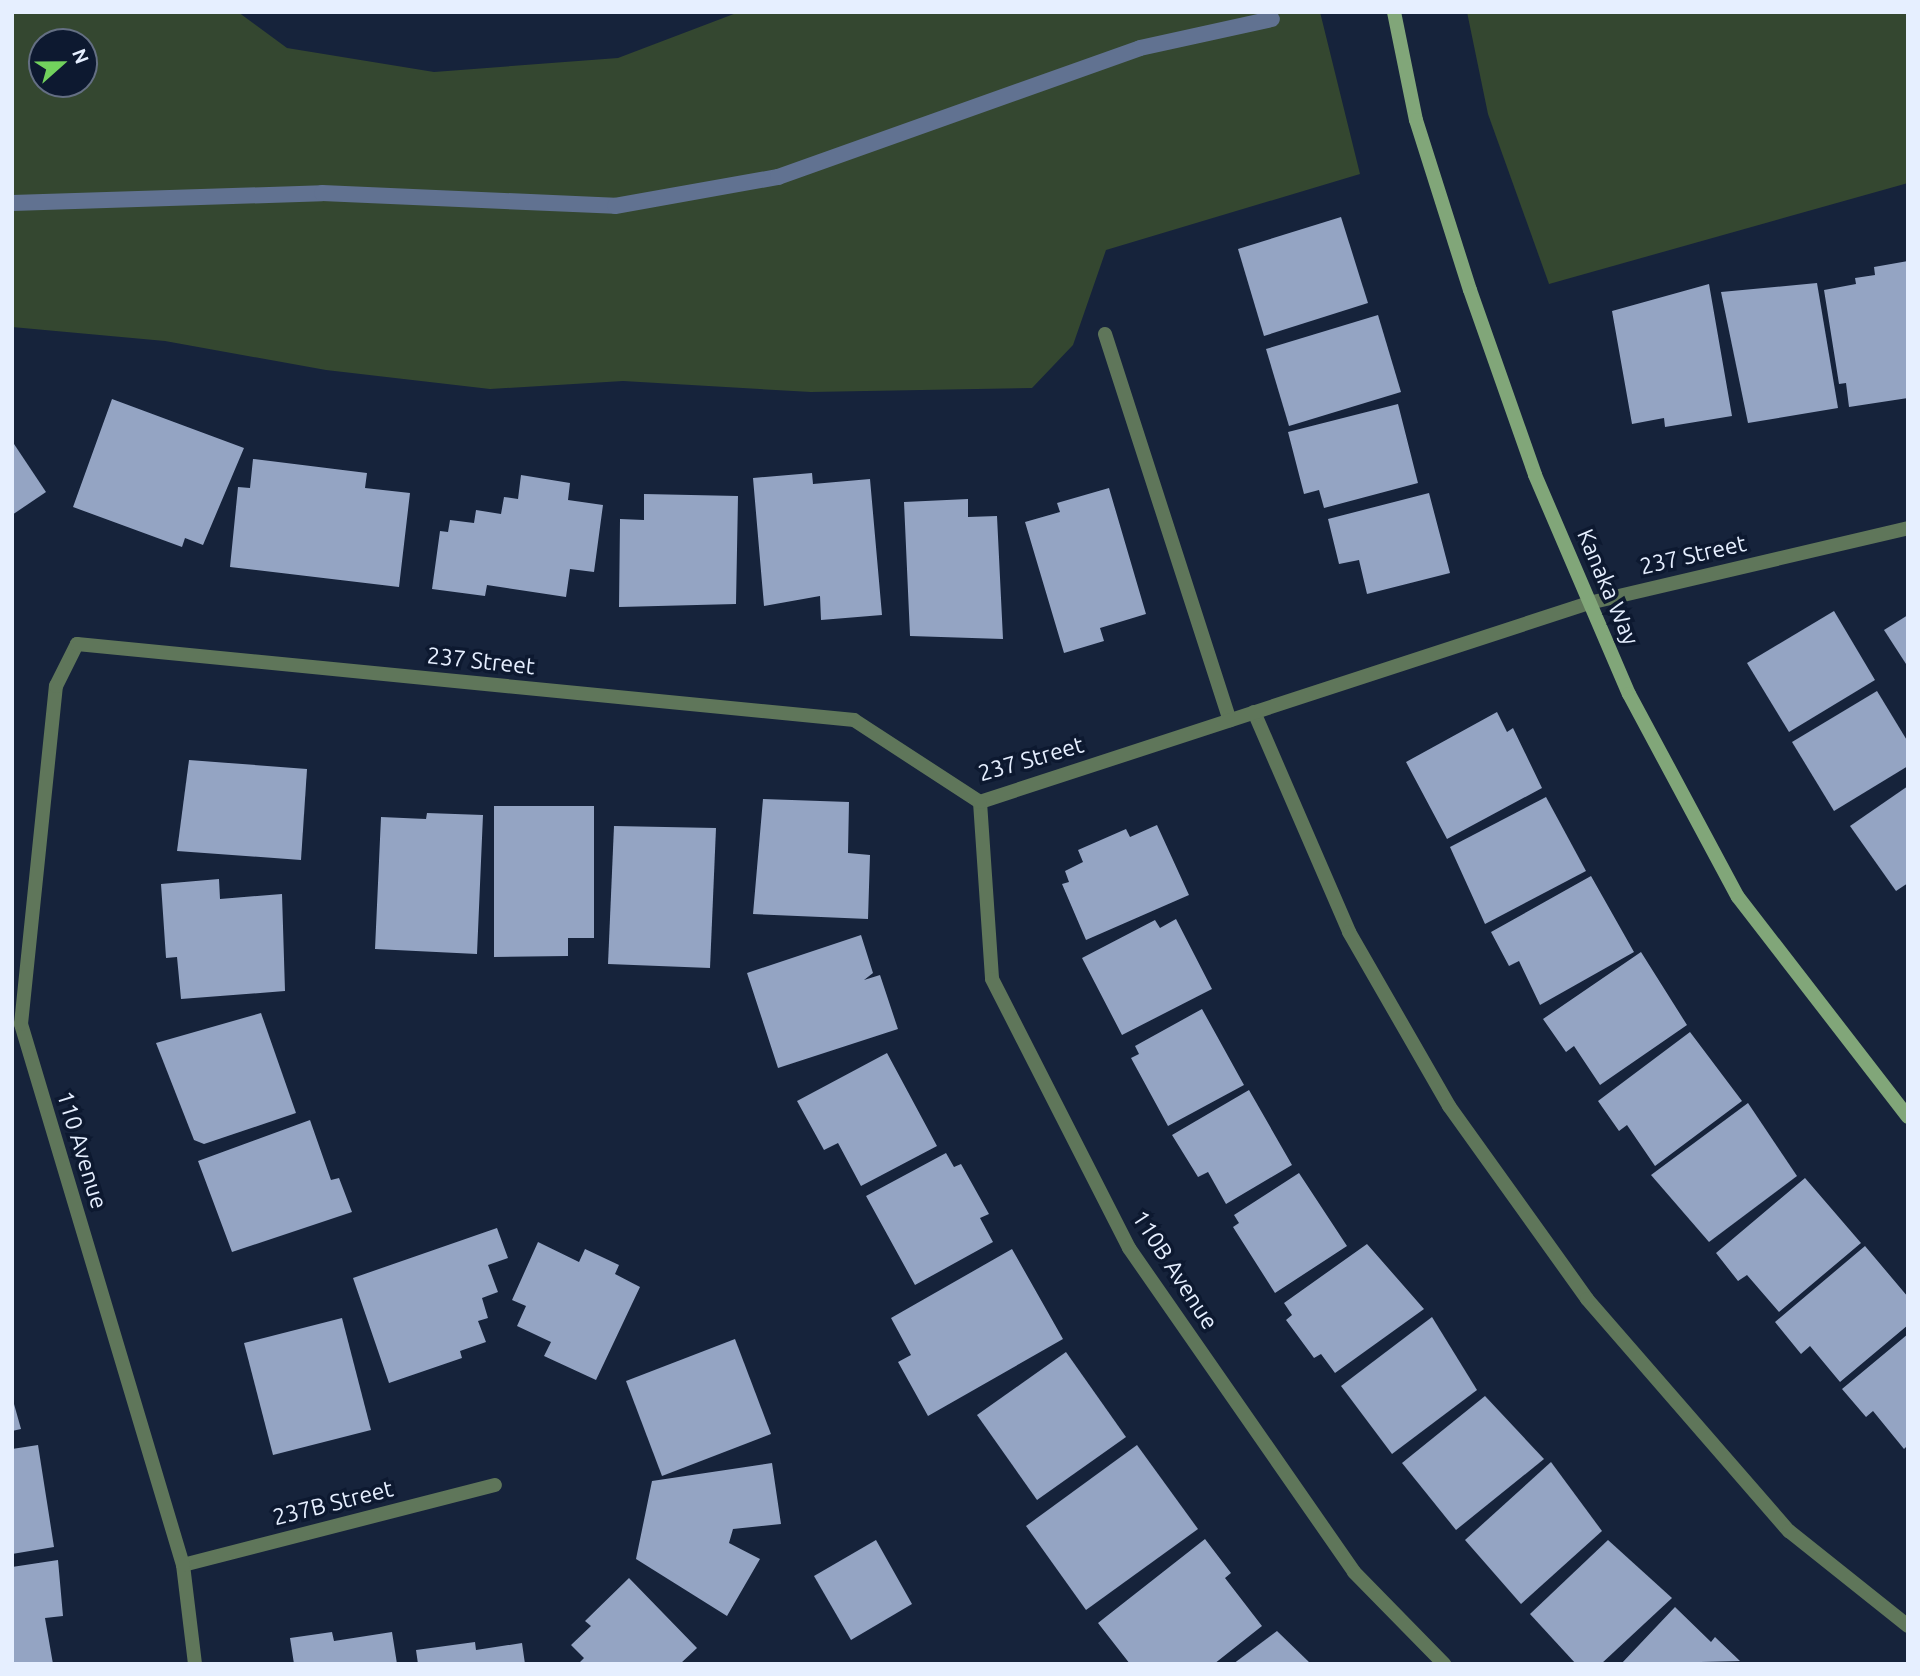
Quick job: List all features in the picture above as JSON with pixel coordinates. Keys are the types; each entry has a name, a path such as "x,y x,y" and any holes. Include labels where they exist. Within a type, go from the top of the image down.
{"main road":[{"name":"Kanaka Way","path":"1394,12 1416,120 1470,290 1589,603 1677,793 1738,897 1908,1118"}],"street":[{"path":"1105,334 1230,720"},
{"name":"237 Street","path":"77,644 854,720 980,803 1589,603 1908,528"},
{"name":"110 Avenue","path":"77,644 57,686 21,1024 183,1565 195,1664"},
{"path":"1254,712 1349,932 1457,1117 1587,1299 1789,1531 1908,1626"},
{"name":"110B Avenue","path":"980,803 992,979 1129,1248 1354,1572 1444,1664"},
{"name":"237B Street","path":"183,1565 495,1485"}],"green space":[{"path":"12,12 238,12 287,48 434,72 618,58 739,12 1320,12 1360,174 1106,250 1073,345 1032,388 811,392 623,381 490,389 326,370 165,341 12,327"},
{"path":"1467,12 1908,12 1908,183 1549,284 1488,114"}],"building":[{"path":"1341,217 1368,303 1264,336 1238,249"},
{"path":"1908,261 1908,398 1849,407 1846,383 1839,384 1824,290 1856,284 1855,278 1875,275 1874,267"},
{"path":"1817,283 1838,408 1748,423 1721,292"},
{"path":"1709,284 1732,416 1665,427 1664,418 1632,424 1612,311"},
{"path":"1378,315 1401,392 1289,426 1266,349"},
{"path":"112,399 244,448 203,545 185,538 182,547 73,507"},
{"path":"1398,404 1418,483 1324,508 1319,490 1304,494 1288,432"},
{"path":"12,441 46,492 12,515"},
{"path":"253,459 367,473 365,488 410,493 399,587 230,567 238,487 250,488"},
{"path":"812,473 813,484 870,479 882,615 821,620 820,596 764,606 753,478"},
{"path":"521,475 570,483 568,500 603,505 594,572 570,569 566,597 487,585 485,596 432,589 440,531 448,532 450,520 474,523 476,510 501,514 504,497 518,499"},
{"path":"1109,488 1146,614 1100,628 1104,641 1064,653 1025,522 1060,512 1057,503"},
{"path":"1429,493 1450,573 1367,594 1359,560 1339,564 1328,519"},
{"path":"644,494 738,496 736,604 619,607 620,519 644,520"},
{"path":"968,499 968,517 997,516 1003,639 910,636 904,502"},
{"path":"1834,611 1875,680 1789,732 1747,663"},
{"path":"1908,615 1908,667 1884,630"},
{"path":"1877,691 1908,742 1908,766 1834,811 1792,742"},
{"path":"1497,712 1507,732 1513,728 1542,788 1447,839 1406,762"},
{"path":"189,760 307,769 301,860 177,851"},
{"path":"1908,786 1908,883 1896,891 1850,826"},
{"path":"1546,797 1586,871 1485,924 1450,847"},
{"path":"763,799 849,802 848,853 870,855 868,919 753,914"},
{"path":"494,806 594,806 594,938 568,938 568,956 494,957"},
{"path":"427,813 483,815 477,954 375,949 381,817 426,819"},
{"path":"1157,825 1189,895 1086,940 1062,884 1069,882 1065,871 1083,862 1078,850 1126,829 1130,837"},
{"path":"614,826 716,828 710,968 608,964"},
{"path":"1591,876 1634,952 1540,1005 1519,961 1509,966 1491,932"},
{"path":"219,879 220,899 282,894 285,991 181,999 177,957 166,958 161,884"},
{"path":"1176,919 1212,989 1122,1035 1082,958 1155,920 1160,928"},
{"path":"861,935 873,973 864,980 880,975 898,1029 778,1068 747,973"},
{"path":"1641,952 1687,1025 1600,1085 1574,1046 1566,1052 1543,1019"},
{"path":"1202,1009 1244,1085 1168,1126 1131,1058 1139,1054 1135,1046"},
{"path":"261,1013 296,1113 204,1144 194,1140 156,1043"},
{"path":"1690,1032 1742,1101 1655,1166 1627,1125 1619,1131 1598,1101"},
{"path":"887,1053 937,1146 861,1186 838,1143 824,1150 797,1101"},
{"path":"1249,1090 1292,1165 1226,1204 1208,1172 1198,1177 1172,1135"},
{"path":"1748,1103 1797,1176 1709,1242 1651,1175"},
{"path":"310,1120 331,1180 339,1178 352,1212 232,1252 198,1161"},
{"path":"946,1153 954,1167 961,1164 989,1214 980,1218 993,1242 915,1285 866,1196"},
{"path":"1299,1173 1347,1246 1275,1293 1233,1227 1239,1223 1234,1215"},
{"path":"1805,1178 1861,1243 1779,1312 1747,1275 1738,1281 1716,1253"},
{"path":"497,1228 508,1258 488,1265 498,1292 482,1298 488,1318 478,1321 486,1342 460,1351 462,1358 389,1383 353,1278"},
{"path":"538,1242 579,1262 585,1249 619,1265 615,1274 640,1287 596,1380 544,1356 551,1342 517,1326 526,1306 512,1300"},
{"path":"1367,1244 1424,1309 1335,1373 1321,1354 1314,1358 1286,1320 1292,1315 1284,1303"},
{"path":"1865,1246 1908,1297 1908,1325 1840,1382 1810,1346 1801,1354 1775,1322"},
{"path":"1012,1249 1063,1339 928,1416 898,1362 911,1355 891,1318"},
{"path":"1432,1317 1477,1390 1392,1454 1341,1386"},
{"path":"342,1318 371,1430 273,1455 244,1343"},
{"path":"1908,1334 1908,1445 1904,1449 1873,1411 1866,1417 1842,1389"},
{"path":"735,1339 771,1434 662,1476 626,1381"},
{"path":"1066,1352 1126,1437 1037,1500 977,1415"},
{"path":"1485,1396 1544,1459 1456,1530 1402,1463"},
{"path":"12,1397 21,1429 12,1431"},
{"path":"38,1445 54,1547 12,1554 12,1449"},
{"path":"1137,1445 1198,1529 1086,1610 1026,1526"},
{"path":"1551,1462 1602,1531 1521,1604 1465,1540"},
{"path":"772,1463 781,1524 733,1529 729,1543 760,1559 727,1616 636,1559 652,1481"},
{"path":"1205,1539 1231,1573 1225,1578 1262,1626 1214,1664 1130,1664 1098,1623"},
{"path":"876,1540 912,1604 851,1640 814,1576"},
{"path":"1608,1540 1672,1598 1601,1664 1576,1664 1530,1614"},
{"path":"58,1560 63,1616 45,1618 53,1664 12,1664 12,1567"},
{"path":"629,1578 697,1648 680,1664 578,1664 584,1658 571,1645 591,1626 585,1621"},
{"path":"1675,1607 1711,1642 1715,1637 1740,1661 1621,1664"},
{"path":"1277,1631 1311,1664 1233,1664"},
{"path":"332,1632 334,1641 392,1632 397,1664 294,1664 290,1638"},
{"path":"475,1642 476,1650 522,1643 525,1664 418,1664 416,1650"}],"waterway":[{"path":"12,203 322,193 615,206 778,177 1140,48 1272,19"}]}
